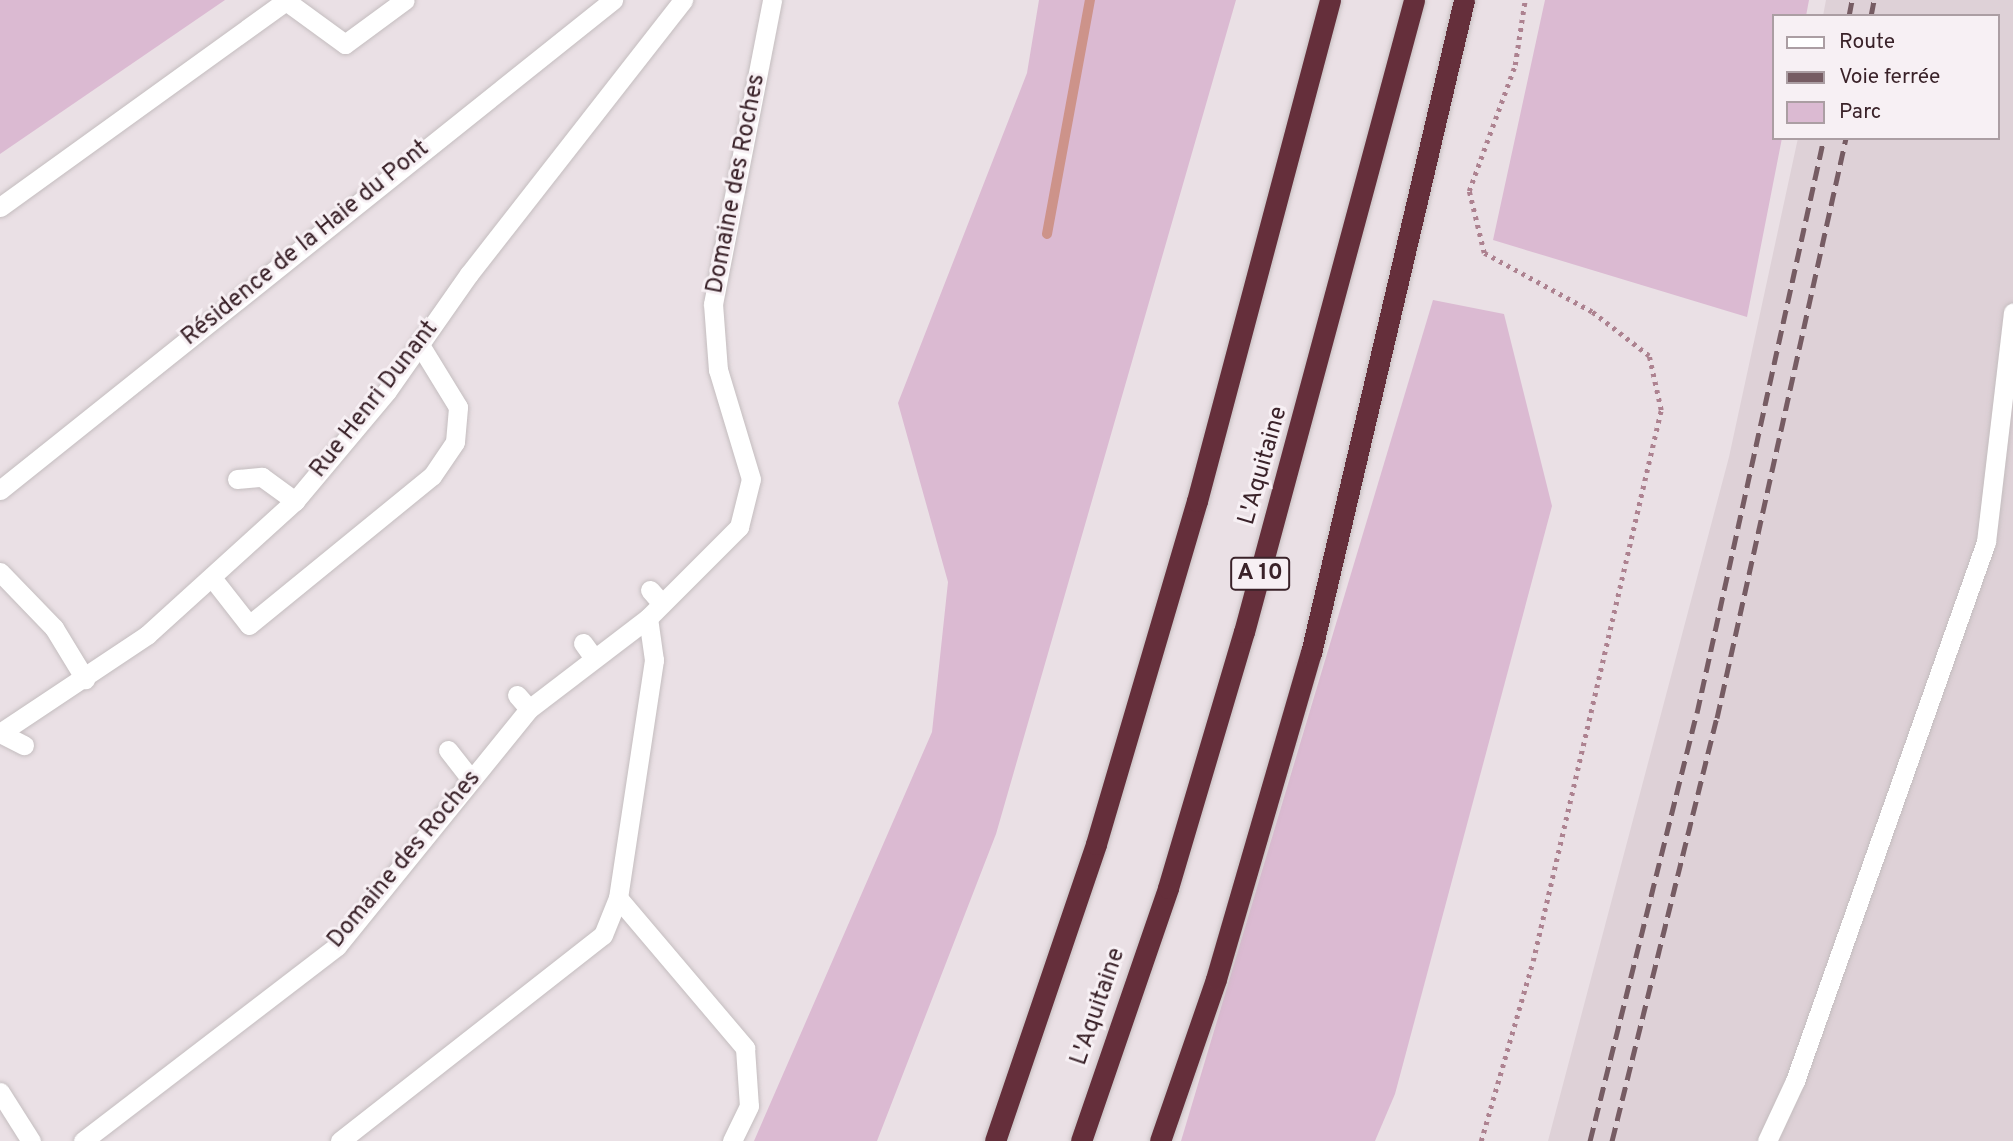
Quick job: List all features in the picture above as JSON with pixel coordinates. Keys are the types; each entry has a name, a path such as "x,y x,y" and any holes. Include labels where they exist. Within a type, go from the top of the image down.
{"highway":[{"path":"995,1141 1096,844 1197,501 1330,0"},
{"name":"L'Aquitaine","path":"1081,1141 1168,888 1240,645 1415,0"},
{"path":"1160,1141 1220,967 1311,653 1464,0"}],"street":[{"path":"0,207 286,0 345,44 405,0"},
{"name":"Résidence de la Haie du Pont","path":"0,491 613,0"},
{"name":"Rue Henri Dunant","path":"0,733 85,679 213,579 295,501 420,345 681,0"},
{"name":"Domaine des Roches","path":"83,1141 337,946 471,779 523,702 725,547 749,505 747,454 718,370 713,304 772,0"},
{"path":"1767,1141 1795,1081 1986,542 2013,313"},
{"path":"213,579 248,625 432,476 455,442 458,407 420,345"},
{"path":"237,479 262,477 295,501"},
{"path":"0,572 54,628 85,679"},
{"path":"340,1141 603,935 618,898 654,660 653,604"},
{"path":"0,733 24,745"},
{"path":"448,750 471,779"},
{"path":"618,898 745,1048 749,1106 732,1141"},
{"path":"0,1092 31,1141"}],"path":[{"path":"1481,1141 1533,961 1661,410 1649,356 1592,312 1484,253 1469,191 1515,65 1525,0"}],"shaded area":[{"path":"1826,0 2013,0 2013,1141 1548,1141 1729,457 1798,140 1999,140 1999,14 1823,14"}],"green space":[{"path":"0,0 225,0 0,154"},
{"path":"1039,0 1236,0 996,834 877,1141 754,1141 932,732 948,582 898,403 1027,73"},
{"path":"1545,0 1809,0 1806,14 1772,14 1772,140 1782,140 1747,317 1493,240"},
{"path":"1433,300 1504,314 1552,506 1395,1094 1375,1141 1181,1141"}],"waterway":[{"path":"1047,234 1090,0"}],"railway":[{"path":"1849,14 1852,0"},
{"path":"1871,14 1874,0"},
{"path":"1590,1141 1697,713 1824,140"},
{"path":"1612,1141 1717,718 1846,140"}]}
